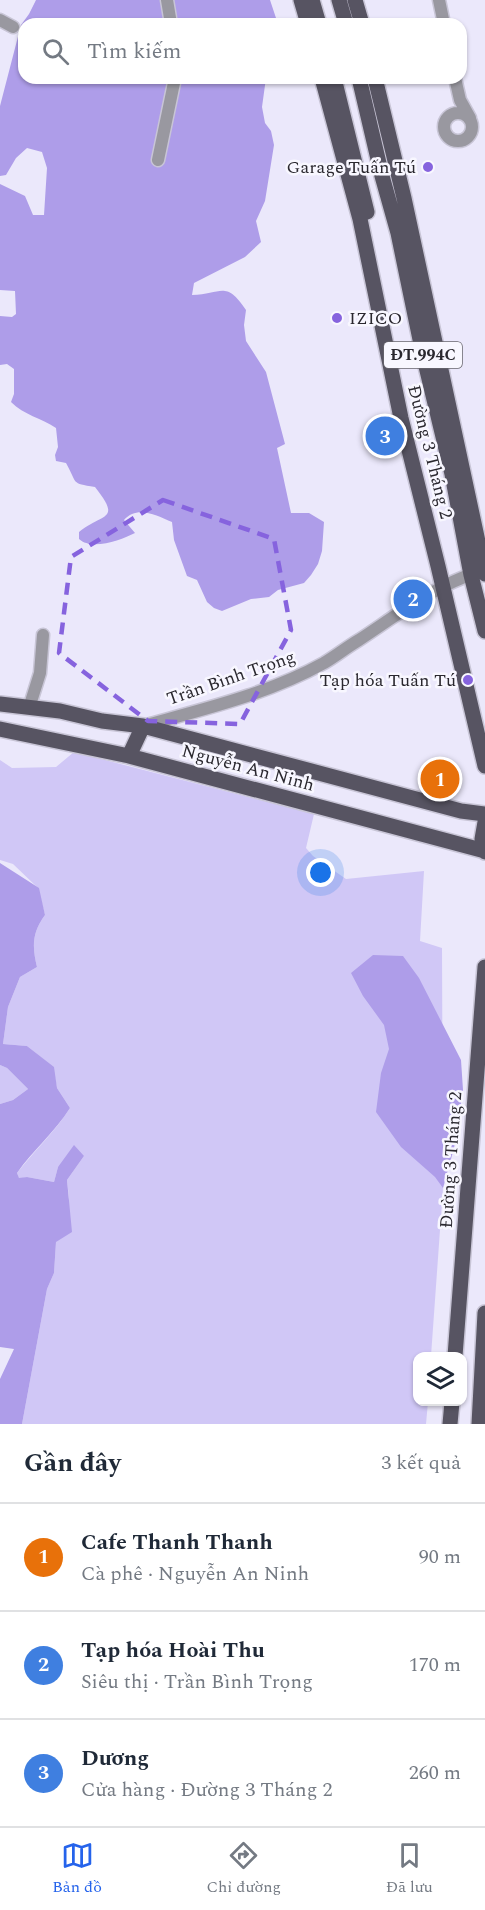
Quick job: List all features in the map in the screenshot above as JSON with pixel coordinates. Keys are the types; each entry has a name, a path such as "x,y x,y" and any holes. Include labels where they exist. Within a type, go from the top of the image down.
{"main road":[{"path":"301,0 306,18"},
{"path":"312,0 317,18"},
{"path":"339,0 344,18"},
{"path":"355,0 360,18"},
{"name":"Đường 3 Tháng 2","path":"324,84 354,179"},
{"name":"Đường 3 Tháng 2","path":"335,84 354,179 404,391 485,766"},
{"name":"Đường 3 Tháng 2","path":"360,84 398,233 423,354 452,474 481,572"},
{"name":"Đường 3 Tháng 2","path":"376,84 398,174 481,572 485,632"},
{"name":"Đường 3 Tháng 2","path":"447,584 485,726"},
{"name":"Nguyễn An Ninh","path":"0,704 60,711 143,726 461,811 485,814"},
{"path":"98,748 102,720"},
{"path":"129,756 143,726"},
{"name":"Nguyễn An Ninh","path":"0,729 98,748 485,852"},
{"path":"485,822 482,839 485,852"},
{"name":"Đường 3 Tháng 2","path":"455,1352 485,967"},
{"path":"478,1424 485,1314"},
{"path":"450,1424 452,1406"}],"street":[{"path":"167,0 170,18"},
{"path":"439,0 443,18"},
{"path":"0,20 13,27"},
{"path":"158,160 173,84"},
{"path":"456,84 459,100 470,118"},
{"path":"382,176 398,174"},
{"name":"Trần Bình Trọng","path":"143,726 218,705 302,674 326,662 447,584 481,572"},
{"path":"29,708 40,673 42,635"}],"highlighted area":[{"path":"163,500 274,539 291,630 240,724 148,721 59,653 71,557"}],"shaded area":[{"path":"36,0 270,0 276,18 26,18"},
{"path":"18,37 18,84 265,84 262,107 265,123 271,131 274,145 265,201 256,221 261,242 245,257 194,283 192,295 227,292 239,300 246,310 244,325 246,341 266,372 285,444 277,448 291,513 309,513 324,522 322,551 318,564 304,583 278,590 269,597 251,599 222,611 207,602 197,580 187,576 174,540 172,522 147,513 135,513 124,520 135,533 122,539 99,544 91,544 79,539 79,532 106,515 107,506 95,487 78,483 66,463 56,461 55,455 58,447 56,428 21,410 11,402 14,394 14,369 7,364 0,365 0,316 12,317 16,314 15,291 0,290 0,184 25,196 33,215 44,215 47,168 42,152 27,148 16,158 6,175 0,176 0,106"},
{"path":"74,752 314,814 306,848 313,856 346,879 424,871 420,941 442,948 443,1188 431,1352 413,1352 413,1406 428,1406 426,1424 22,1424 47,1289 54,1273 56,1242 69,1198 67,1180 84,1156 58,1167 54,1182 27,1177 19,1179 17,1173 70,1108 57,1088 53,1067 27,1046 3,1044 8,1007 20,977 37,967 34,940 45,915 38,888 13,864 0,860 0,760 12,768 56,767"},
{"path":"0,863 39,888 45,915 34,940 37,967 20,977 8,1007 3,1044 27,1046 54,1067 57,1088 70,1108 17,1173 19,1178 27,1177 54,1182 58,1167 74,1145 84,1156 67,1180 72,1232 56,1242 54,1273 47,1289 22,1424 0,1424 0,1379 14,1349 0,1347 0,1104 13,1100 28,1089 7,1068 0,1065"},
{"path":"373,955 403,956 419,978 461,1060 463,1090 454,1148 443,1188 435,1177 401,1147 376,1112 381,1073 389,1049 384,1025 363,996 351,973"},
{"path":"0,1065 7,1068 28,1089 13,1100 0,1104"}],"place":[{"name":"Garage Tuấn Tú","path":"428,167"},
{"name":"IZICO","path":"337,318"},
{"name":"Dương","path":"385,436"},
{"name":"Tạp hóa Hoài Thu","path":"413,599"},
{"name":"Tạp hóa Tuấn Tú","path":"468,680"},
{"name":"Cafe Thanh Thanh","path":"440,779"}]}
